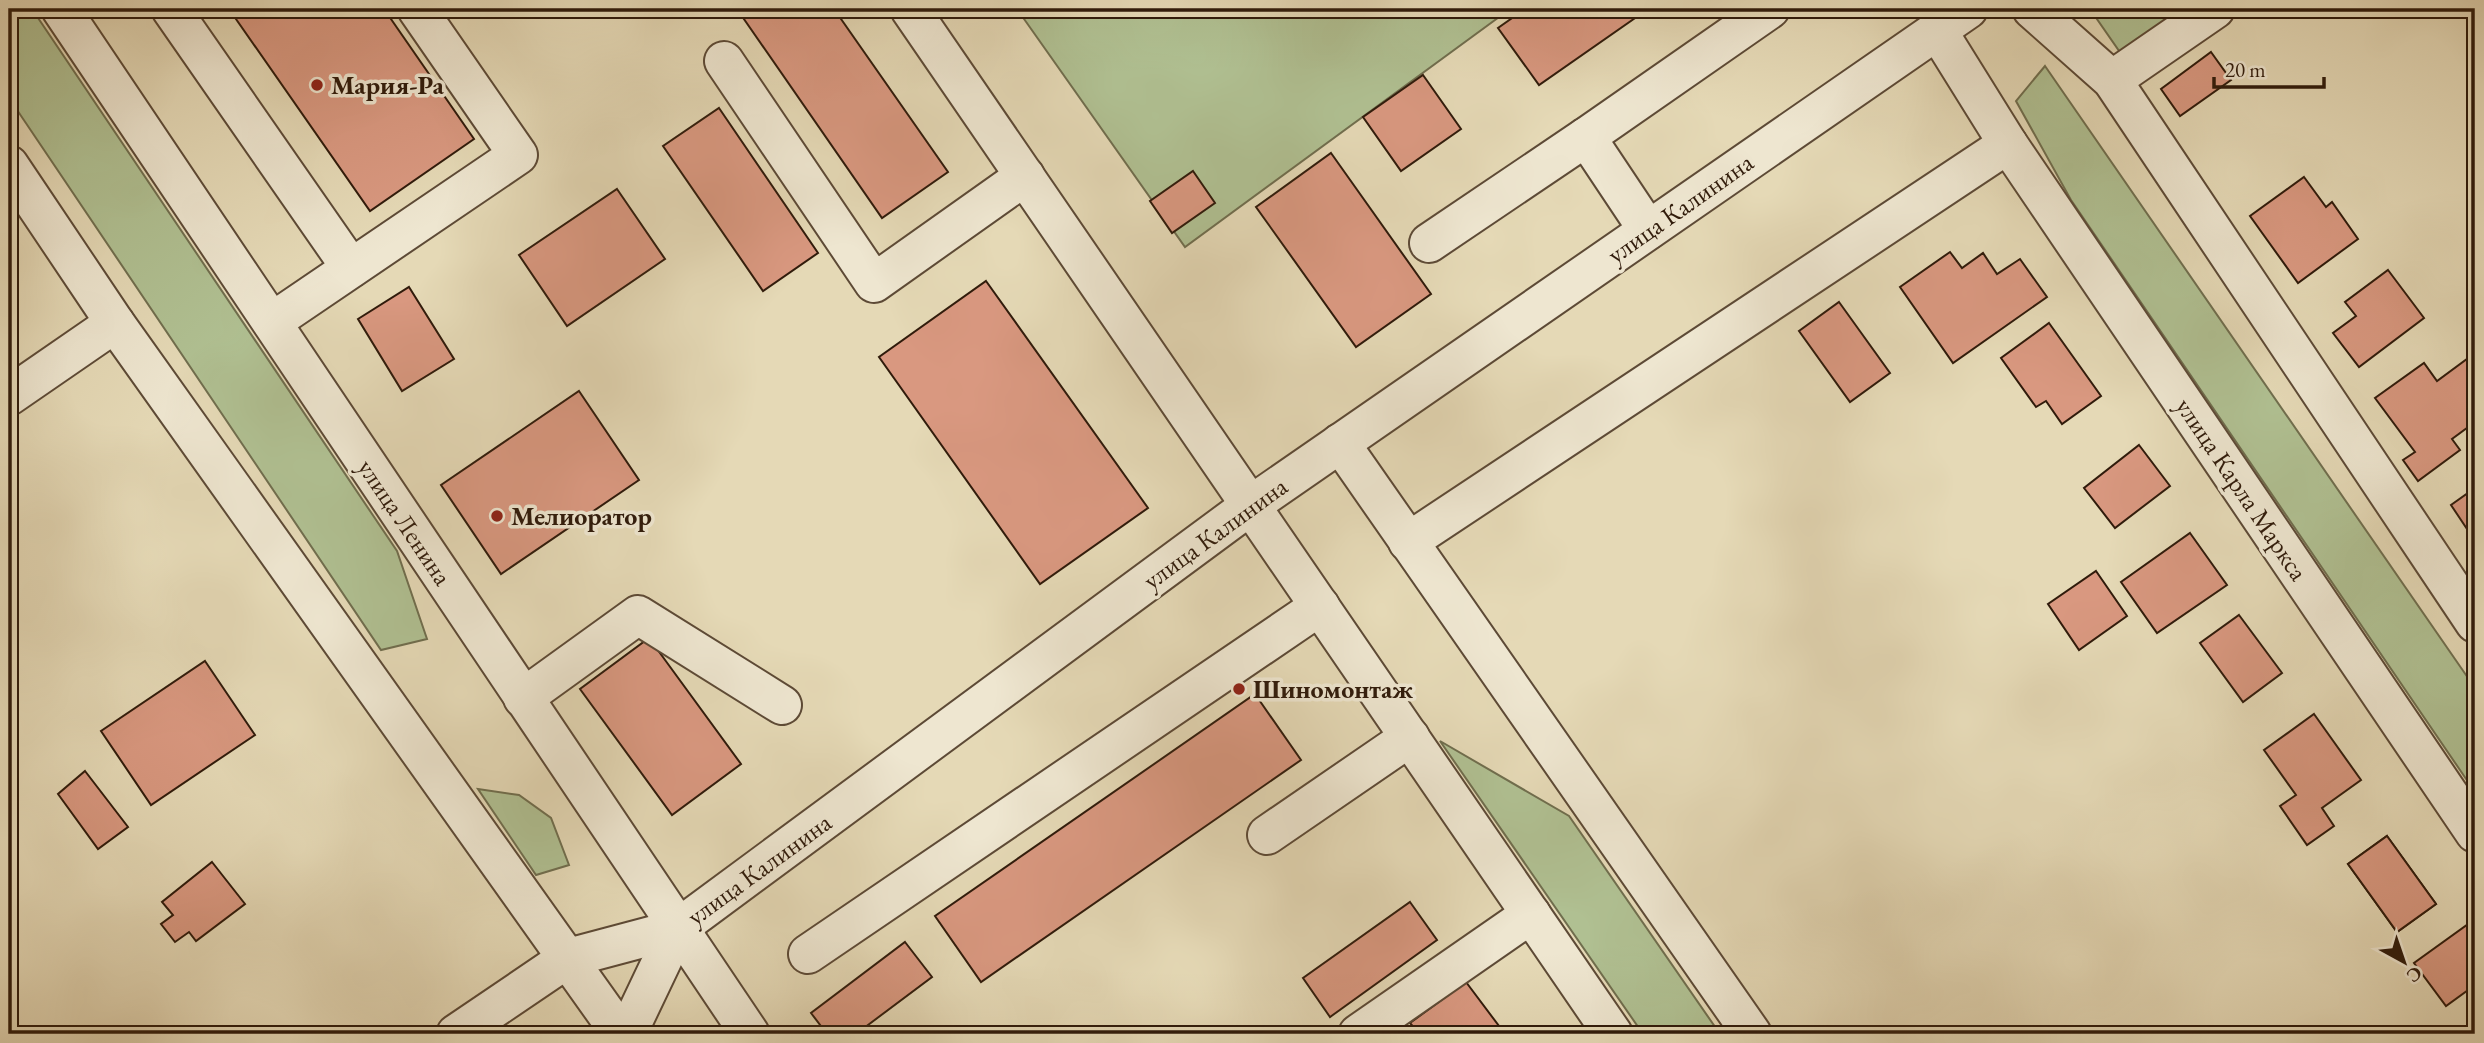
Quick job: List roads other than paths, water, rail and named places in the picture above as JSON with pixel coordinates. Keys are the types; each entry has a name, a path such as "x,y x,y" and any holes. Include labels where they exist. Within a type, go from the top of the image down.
{"street":[{"name":"улица Ленина","path":"61,9 750,1034"},
{"path":"170,9 351,268"},
{"path":"272,322 518,155 417,9"},
{"path":"910,9 1613,1034"},
{"path":"1429,243 1586,138 1770,9"},
{"name":"улица Калинина","path":"456,1034 568,958 677,929 1251,505 1968,9"},
{"path":"2032,9 2112,80 2475,624"},
{"path":"2112,80 2215,9"},
{"name":"улица Карла Маркса","path":"1937,30 2008,144 2475,833"},
{"path":"724,61 874,283 1025,176"},
{"path":"1586,138 1648,230"},
{"path":"1408,542 2008,144"},
{"path":"9,165 115,323 621,1034"},
{"path":"9,396 115,323"},
{"path":"1340,443 1752,1034"},
{"path":"808,954 1320,606"},
{"path":"523,698 638,615 782,705"},
{"path":"1267,835 1409,737"},
{"path":"1358,1034 1531,914"},
{"path":"627,1034 677,929"}],"place":[{"name":"Мария-Ра","path":"317,85"},
{"name":"Мелиоратор","path":"497,516"},
{"name":"Шиномонтаж","path":"1239,689"}]}
